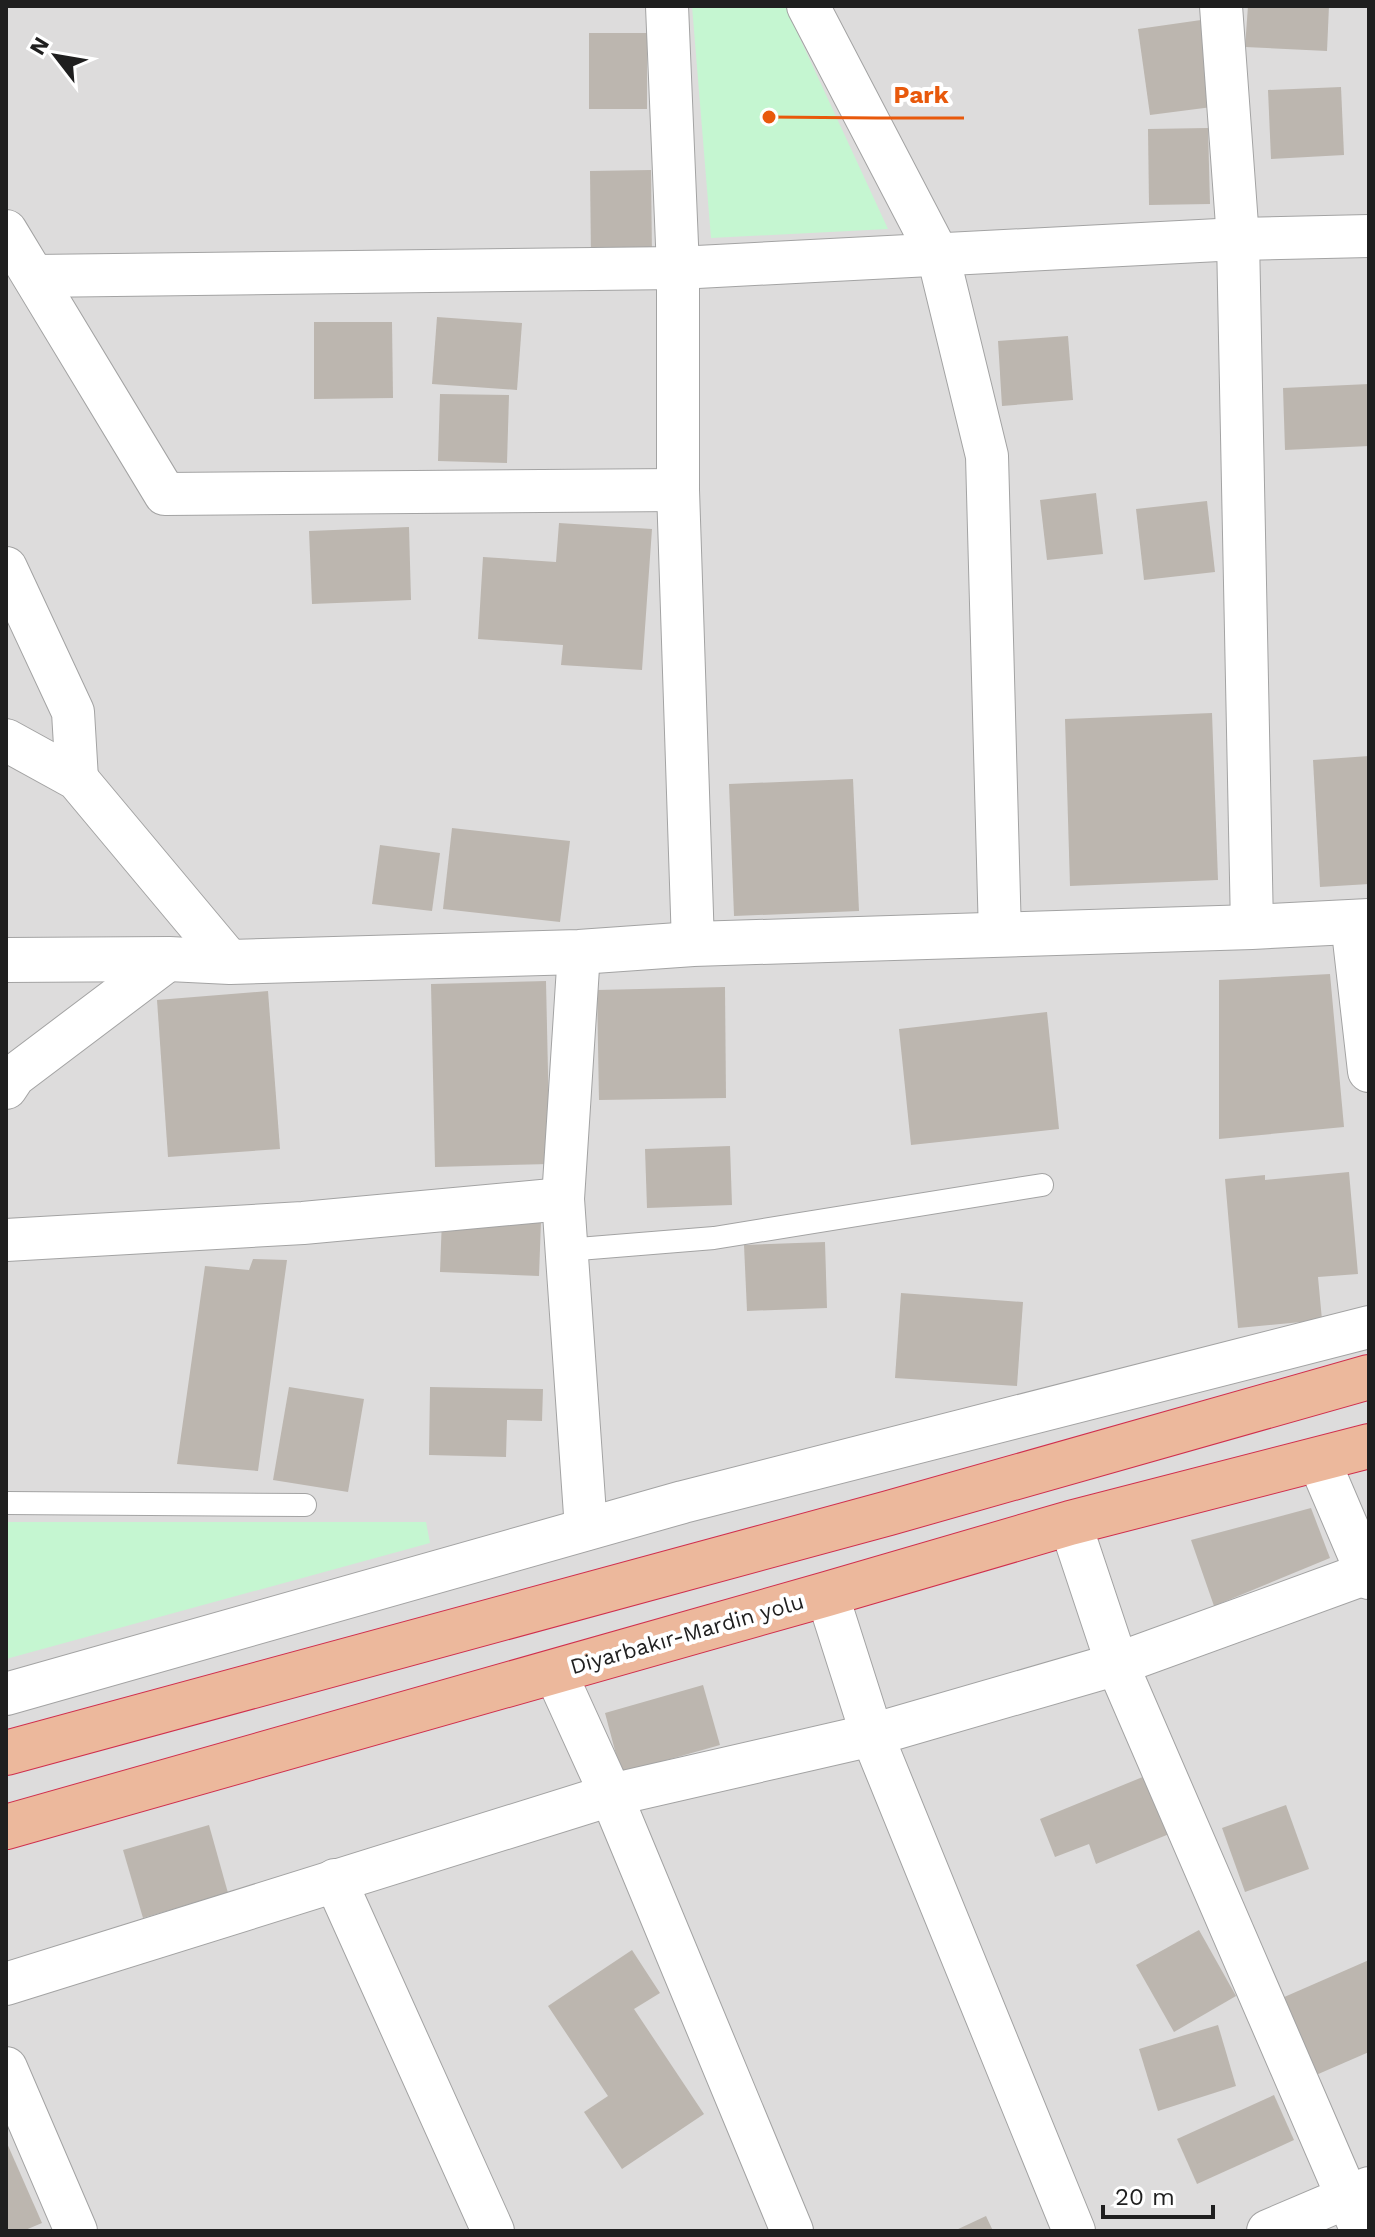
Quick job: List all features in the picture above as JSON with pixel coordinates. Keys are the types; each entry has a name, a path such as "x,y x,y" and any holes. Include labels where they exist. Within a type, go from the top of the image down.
{"highway":[{"path":"6,1753 874,1517 1369,1377"},
{"name":"Diyarbakır-Mardin yolu","path":"6,1827 1070,1523 1369,1446"}],"street":[{"path":"667,6 678,268 678,490 693,944"},
{"path":"808,6 938,255 987,456 1000,935"},
{"path":"1221,6 1238,239 1252,927"},
{"path":"6,231 165,494 678,490"},
{"path":"34,276 678,268 1238,239 1369,236"},
{"path":"6,568 73,712 77,779"},
{"path":"6,740 77,779 230,962"},
{"path":"6,960 169,959 230,962 1360,922 1369,1071"},
{"path":"579,952 563,1199 586,1529"},
{"path":"6,1088 14,1076 169,959"},
{"path":"6,1240 303,1223 563,1199"},
{"path":"6,1694 683,1502 1369,1327"},
{"path":"6,1984 611,1795 872,1735 1117,1664 1368,1576 1319,1461"},
{"path":"1070,1523 1117,1664 1359,2205 1268,2231"},
{"path":"827,1594 872,1735 1074,2231"},
{"path":"555,1672 611,1795 792,2231"},
{"path":"335,1880 493,2231"},
{"path":"6,2068 76,2231"}],"lane":[{"path":"566,1250 714,1238 1042,1185"},
{"path":"6,1503 305,1505"}],"shaded area":[{"path":"6,6 1369,6 1369,2231 6,2231"}],"green space":[{"path":"692,6 785,6 888,229 711,238"},
{"path":"6,1522 426,1522 430,1543 6,1659"}],"building":[{"path":"1248,6 1329,6 1327,51 1245,47"},
{"path":"1201,20 1212,107 1150,115 1138,29"},
{"path":"589,33 647,33 647,109 589,109"},
{"path":"1341,87 1344,155 1271,159 1268,90"},
{"path":"1208,128 1210,204 1149,205 1148,129"},
{"path":"651,170 652,257 591,258 590,171"},
{"path":"437,317 522,323 517,390 432,384"},
{"path":"314,322 392,322 393,398 314,399"},
{"path":"1068,336 1073,400 1002,406 998,341"},
{"path":"1369,384 1369,446 1285,450 1283,388"},
{"path":"440,394 509,395 507,463 438,461"},
{"path":"1096,493 1103,554 1047,560 1040,500"},
{"path":"1207,501 1215,572 1144,580 1136,509"},
{"path":"559,523 652,529 642,670 561,665 563,645 478,639 483,557 556,562"},
{"path":"409,527 411,600 312,604 309,531"},
{"path":"1212,713 1218,880 1070,886 1065,719"},
{"path":"1369,756 1369,884 1320,887 1313,760"},
{"path":"853,779 859,911 734,916 729,784"},
{"path":"452,828 570,841 560,922 443,909"},
{"path":"380,845 440,853 432,911 372,904"},
{"path":"1330,974 1344,1127 1219,1139 1219,980"},
{"path":"546,981 550,1164 435,1167 431,984"},
{"path":"725,987 726,1098 599,1100 597,990"},
{"path":"268,991 280,1149 168,1157 157,1000"},
{"path":"1047,1012 1059,1129 911,1145 899,1029"},
{"path":"730,1146 732,1205 647,1208 645,1149"},
{"path":"1349,1172 1358,1274 1318,1277 1322,1320 1238,1328 1225,1179 1265,1175 1265,1180"},
{"path":"442,1218 541,1221 539,1276 440,1272"},
{"path":"825,1242 827,1308 747,1311 744,1245"},
{"path":"253,1259 287,1260 258,1471 177,1464 205,1266 249,1270"},
{"path":"901,1293 1023,1302 1017,1386 895,1378"},
{"path":"289,1387 364,1399 348,1492 273,1480"},
{"path":"430,1387 543,1389 542,1421 507,1420 506,1457 429,1455"},
{"path":"1311,1508 1330,1558 1214,1606 1191,1540"},
{"path":"703,1685 720,1745 621,1773 605,1713"},
{"path":"1150,1774 1174,1832 1096,1864 1089,1844 1055,1857 1040,1819"},
{"path":"1286,1805 1309,1869 1245,1892 1222,1828"},
{"path":"209,1825 228,1893 143,1918 123,1850"},
{"path":"1199,1930 1236,1996 1174,2032 1136,1965"},
{"path":"632,1950 660,1993 634,2009 704,2114 622,2169 584,2112 608,2096 548,2006"},
{"path":"1369,1960 1369,2052 1316,2075 1282,1998"},
{"path":"1218,2025 1236,2086 1158,2111 1139,2049"},
{"path":"1274,2095 1294,2140 1197,2184 1177,2139"},
{"path":"6,2141 42,2223 23,2231 6,2231"},
{"path":"986,2216 993,2231 954,2231"}],"place":[{"name":"Park","path":"769,117"}]}
